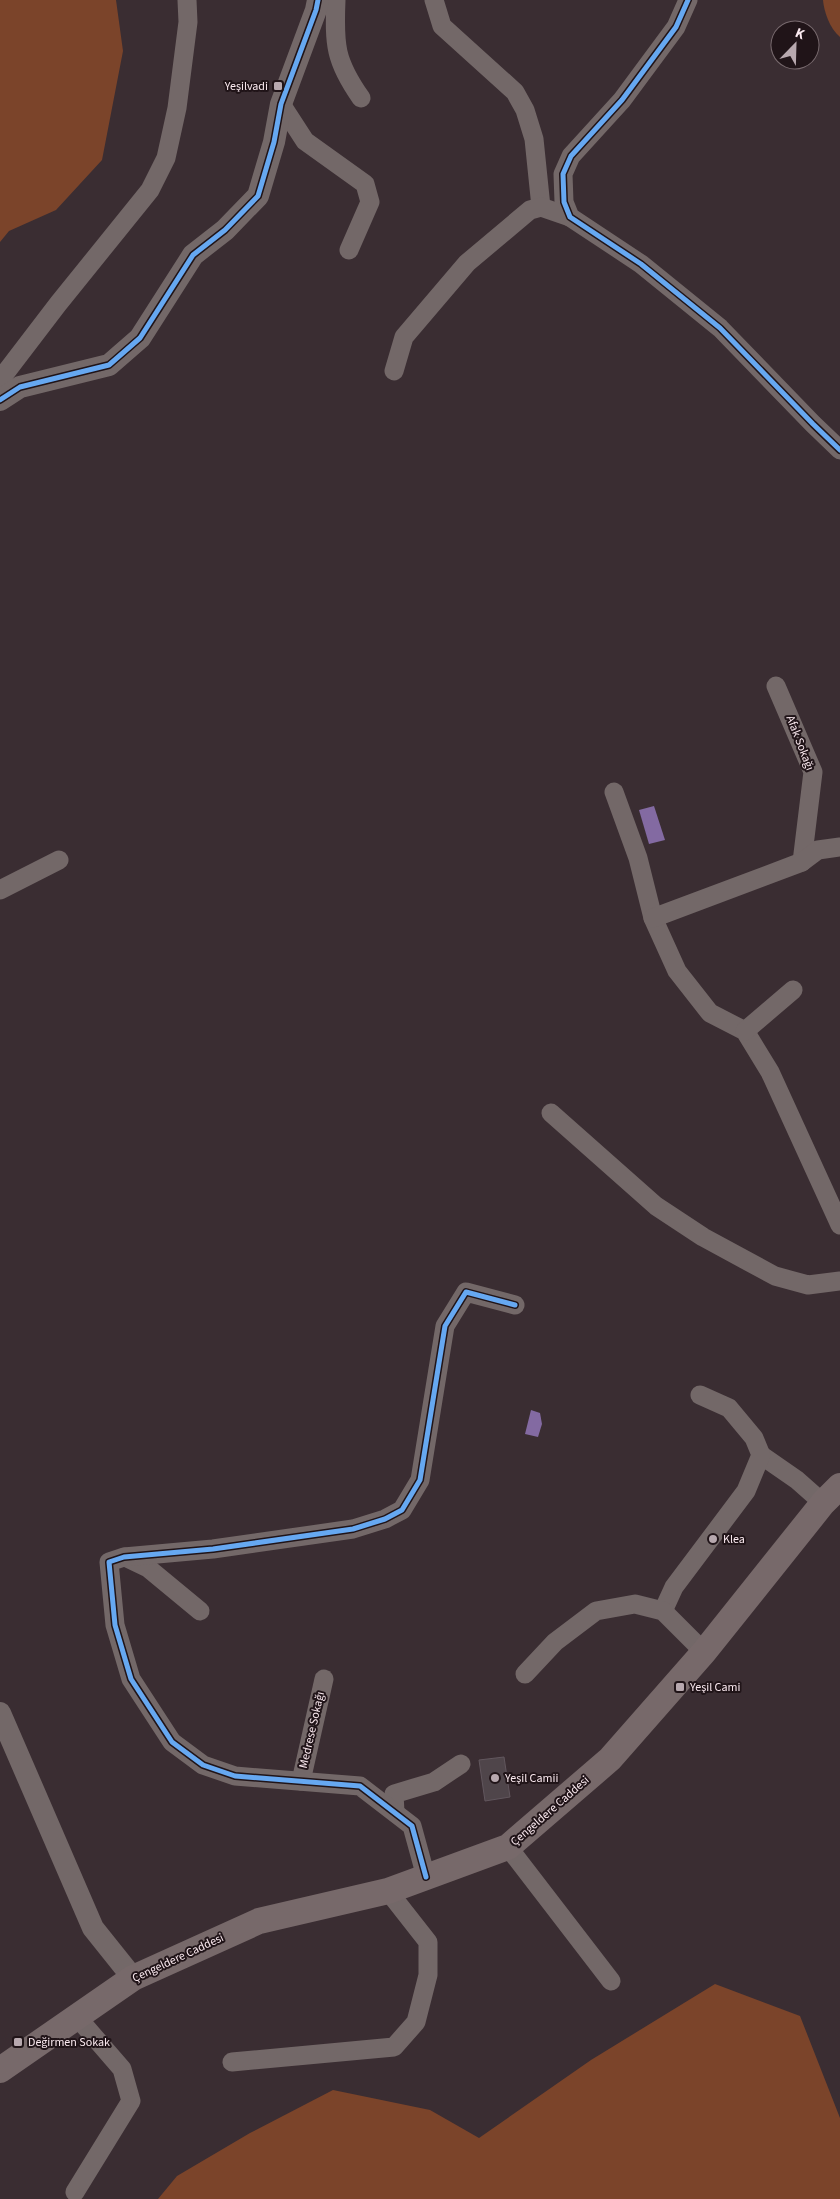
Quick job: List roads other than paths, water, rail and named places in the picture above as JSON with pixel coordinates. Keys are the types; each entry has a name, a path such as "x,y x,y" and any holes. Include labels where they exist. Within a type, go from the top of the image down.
{"main road":[{"name":"Çengeldere Caddesi","path":"0,2070 133,1978 259,1921 388,1890 508,1847 610,1759 704,1652 832,1495"}],"street":[{"path":"0,380 58,304 150,190 166,158 177,108 188,22 187,0"},
{"path":"0,400 20,387 109,365 140,338 193,255 225,230 258,196 274,142 281,104 318,0"},
{"path":"336,0 334,39 342,68 362,98"},
{"path":"434,0 442,26 515,92 525,110 534,139 541,208"},
{"path":"570,217 564,202 563,174 571,156 622,100 676,27 688,0"},
{"path":"281,104 304,140 365,184 370,202 349,250"},
{"path":"394,371 404,337 467,263 530,210 541,208 570,217 640,264 720,328 812,424 840,450"},
{"name":"Afak Sokağı","path":"776,686 813,772 802,862"},
{"path":"614,792 638,858 653,918 677,971 710,1014 745,1031 770,1072 840,1226"},
{"path":"653,918 802,862 818,850 840,847"},
{"path":"0,890 59,860"},
{"path":"745,1031 793,990"},
{"path":"551,1113 614,1171 656,1206 703,1237 775,1276 808,1285 840,1281"},
{"path":"426,1877 412,1826 360,1786 235,1776 203,1765 172,1742 131,1679 115,1625 109,1562 124,1557 213,1549 354,1529 385,1519 402,1510 420,1480 445,1326 466,1292 515,1305"},
{"path":"700,1395 729,1408 754,1438 761,1455 798,1480 832,1495"},
{"path":"663,1611 674,1587 746,1491 761,1455"},
{"path":"124,1557 148,1568 200,1611"},
{"path":"525,1674 555,1642 596,1611 635,1604 663,1611 704,1652"},
{"name":"Medrese Sokağı","path":"301,1781 324,1680"},
{"path":"0,1712 93,1928 133,1978"},
{"path":"395,1812 394,1794 434,1782 461,1764"},
{"path":"508,1847 611,1981"},
{"path":"232,2062 394,2047 416,2022 428,1975 428,1942 388,1890"},
{"path":"75,2192 131,2102 122,2068 77,2017"}],"place":[{"name":"Yeşilvadi","path":"278,86"},
{"name":"Klea","path":"713,1539"},
{"name":"Yeşil Cami","path":"680,1687"},
{"name":"Yeşil Camii","path":"495,1778"},
{"name":"Değirmen Sokak","path":"18,2042"}]}
